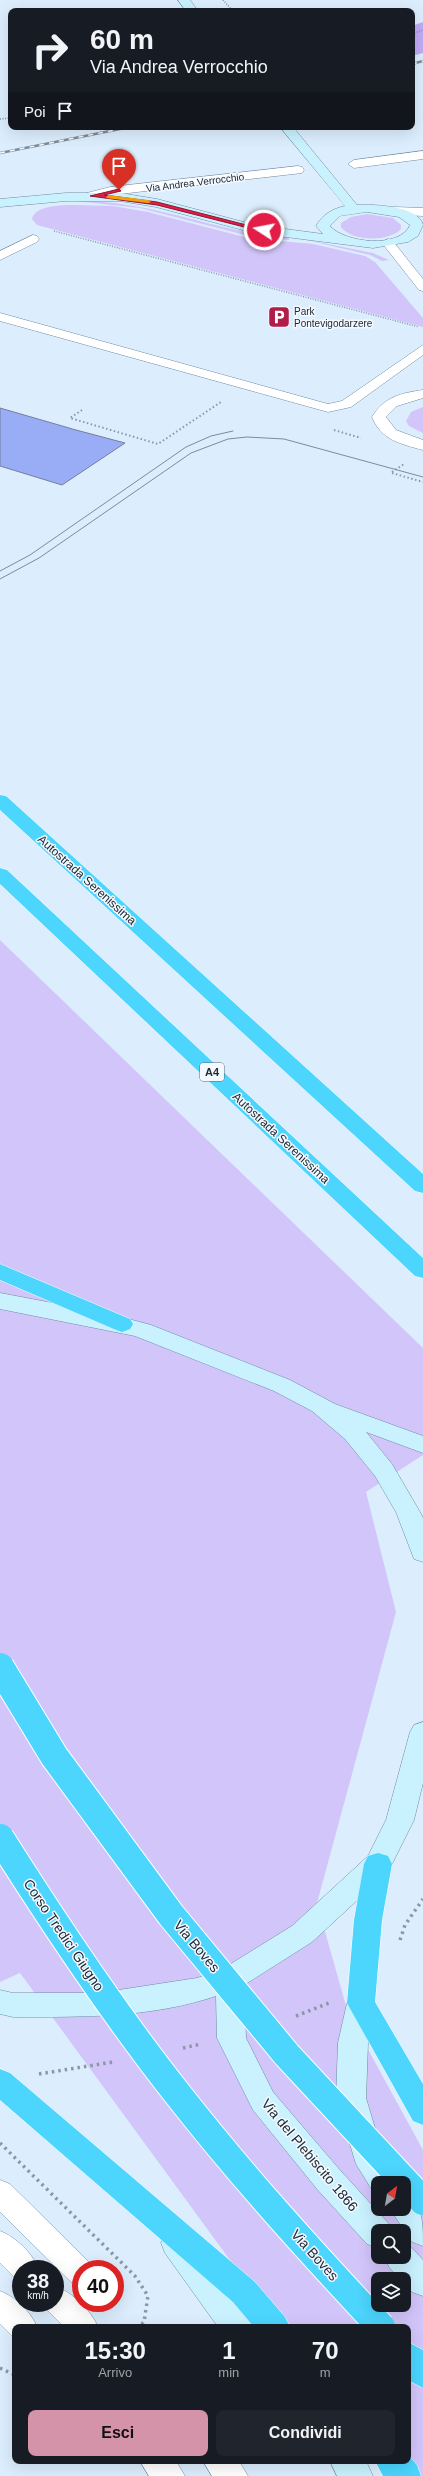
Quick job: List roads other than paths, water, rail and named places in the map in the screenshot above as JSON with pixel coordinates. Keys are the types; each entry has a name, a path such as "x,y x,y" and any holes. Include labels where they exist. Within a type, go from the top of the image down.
{"highway":[{"name":"Autostrada Serenissima","path":"0,800 423,1186"},
{"name":"Autostrada Serenissima","path":"0,874 423,1271"},
{"path":"0,1271 122,1324"},
{"name":"Via Boves","path":"0,1667 54,1756 171,1915 287,2055 423,2201"},
{"name":"Corso Tredici Giugno","path":"0,1838 50,1920 130,2031"},
{"path":"378,1864 368,1920 361,2003 423,2112"},
{"name":"Via Boves","path":"130,2031 208,2132 299,2238 378,2324"},
{"path":"0,2082 59,2136 244,2292 271,2324"},
{"path":"411,2360 423,2373"},
{"path":"394,2464 404,2476"}],"main road":[{"path":"288,130 354,209"},
{"name":"Via Andrea Verrocchio","path":"0,203 92,196 152,202 245,227 372,245 388,244 407,238 420,228 412,219 394,211 354,209 331,215 325,220 274,231"},
{"name":"Via Andrea Verrocchio","path":"325,220 323,226 325,231 341,240"},
{"path":"0,1301 41,1311 122,1324 273,1383 319,1405 423,1445"},
{"path":"319,1405 374,1454 400,1496 420,1541 423,1553"},
{"path":"0,2002 13,2005 99,2005 197,1990 230,1979 302,1934 378,1864 400,1820 423,1732"},
{"name":"Via del Plebiscito 1866","path":"230,1979 232,2038 263,2100 328,2179 371,2226"},
{"path":"361,2003 353,2042 351,2098 371,2164 380,2176"},
{"path":"411,2216 423,2232"},
{"path":"159,2219 219,2305 235,2324"},
{"path":"406,2264 423,2282"},
{"path":"348,2464 357,2476"}],"street":[{"path":"354,164 423,155"},
{"name":"Via Andrea Verrocchio","path":"92,196 110,191 298,170"},
{"name":"Via Andrea Verrocchio","path":"394,211 423,212"},
{"path":"408,396 423,385"},
{"path":"423,394 408,396 393,402 383,409 379,417 382,426 390,434 423,445"}],"lane":[{"path":"0,256 33,239"},
{"path":"388,244 419,277 423,287"},
{"path":"0,317 328,408 346,404 423,349"},
{"path":"0,2193 72,2264"},
{"path":"0,2244 16,2260"},
{"path":"0,2304 20,2324"},
{"path":"64,2307 81,2324"},
{"path":"158,2464 170,2476"},
{"path":"221,2464 233,2476"}],"tram line":[{"path":"0,571 30,555 186,447 211,436 233,431"},
{"path":"0,579 39,558 191,453 228,439 247,437 284,439 423,477"}],"railway":[{"path":"415,63 423,61"},
{"path":"0,153 115,130"}],"place":[{"name":"Park Pontevigodarzere","path":"279,317"}]}
